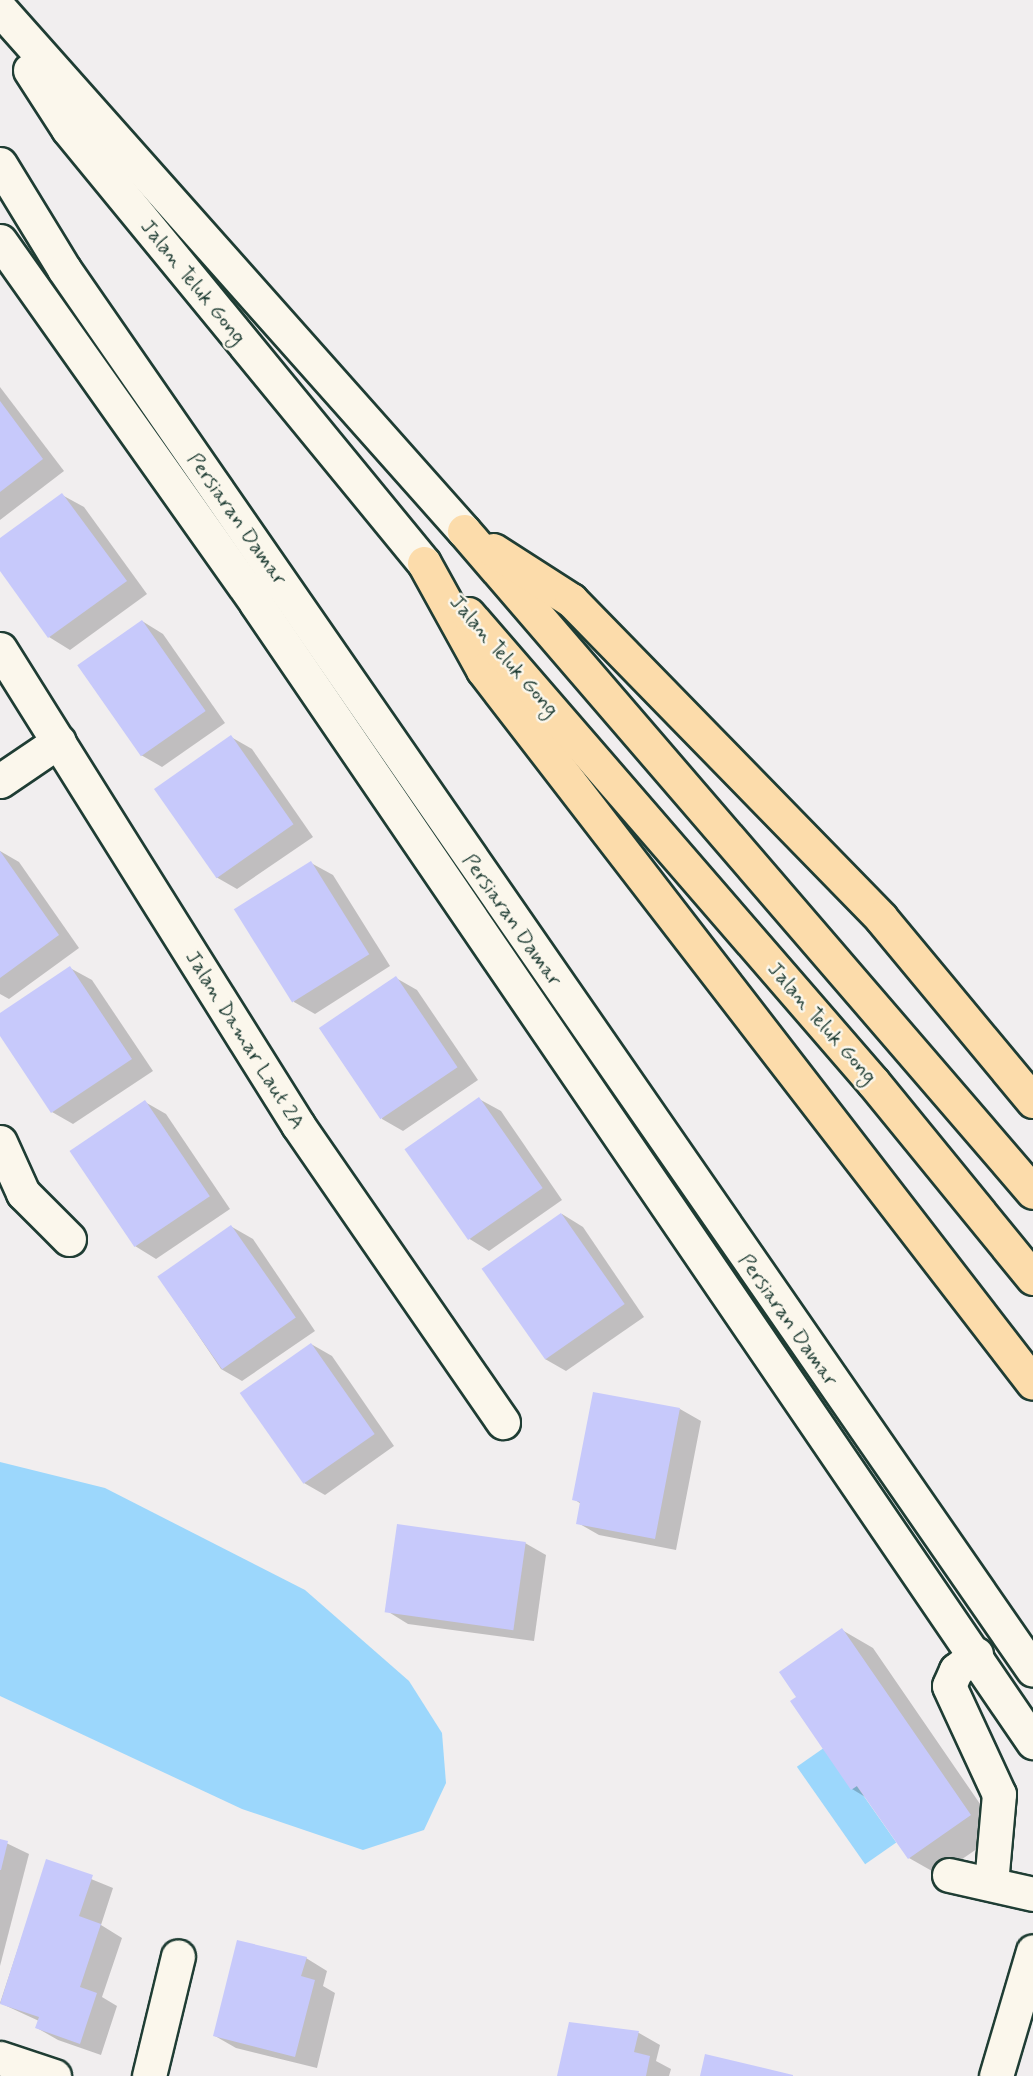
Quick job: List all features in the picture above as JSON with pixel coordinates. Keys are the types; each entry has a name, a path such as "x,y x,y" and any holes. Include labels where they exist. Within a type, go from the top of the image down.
{"main road":[{"name":"Jalan Teluk Gong","path":"464,531 1033,1191"},
{"path":"464,531 571,600 881,918 1033,1101"},
{"name":"Jalan Teluk Gong","path":"424,563 873,1082 1033,1278"},
{"path":"424,563 483,670 1033,1383"}],"street":[{"name":"Jalan Teluk Gong","path":"0,9 464,531"},
{"name":"Jalan Teluk Gong","path":"0,16 68,129 424,563"},
{"name":"Persiaran Damar","path":"0,164 64,269 1033,1670"},
{"name":"Persiaran Damar","path":"0,241 256,603 976,1654 1033,1742"},
{"name":"Jalan Damar Laut 2A","path":"0,649 298,1125 503,1422"},
{"path":"0,781 59,741"},
{"path":"0,1142 11,1192 69,1239"},
{"path":"976,1654 956,1670 949,1686 999,1794 991,1884"},
{"path":"949,1875 1033,1894"},
{"path":"996,2076 1033,1951"},
{"path":"149,2076 178,1956"},
{"path":"0,2058 54,2076"}],"water":[{"path":"0,1462 105,1488 305,1590 409,1681 442,1733 446,1783 424,1830 363,1850 242,1809 0,1696"},
{"path":"828,1745 896,1842 865,1864 797,1767"}],"building":[{"path":"0,401 43,459 0,492"},
{"path":"62,493 127,581 48,638 0,571 0,538"},
{"path":"142,620 206,711 141,756 77,665"},
{"path":"231,735 294,824 217,878 154,789"},
{"path":"0,851 59,935 0,978"},
{"path":"311,861 369,954 292,1003 234,909"},
{"path":"70,966 132,1059 51,1113 0,1036 0,1013"},
{"path":"396,976 458,1067 380,1119 319,1028"},
{"path":"479,1097 543,1188 468,1240 404,1149"},
{"path":"145,1100 210,1196 134,1247 70,1151"},
{"path":"561,1213 625,1304 545,1360 482,1269"},
{"path":"231,1225 296,1318 222,1369 157,1277"},
{"path":"311,1343 375,1434 303,1484 240,1393"},
{"path":"593,1392 680,1408 655,1539 576,1524 580,1502 572,1500"},
{"path":"397,1524 526,1542 513,1630 385,1612"},
{"path":"842,1628 971,1815 908,1859 857,1786 851,1790 790,1701 796,1697 779,1672"},
{"path":"0,1839 8,1841 1,1870 0,1870"},
{"path":"46,1859 93,1875 79,1916 101,1924 80,1987 97,1993 80,2044 35,2028 39,2017 0,2004"},
{"path":"237,1940 307,1957 301,1976 315,1980 295,2057 213,2036"},
{"path":"569,2022 639,2031 634,2052 650,2056 646,2076 557,2076"},
{"path":"705,2054 793,2075 793,2076 700,2076"}]}
